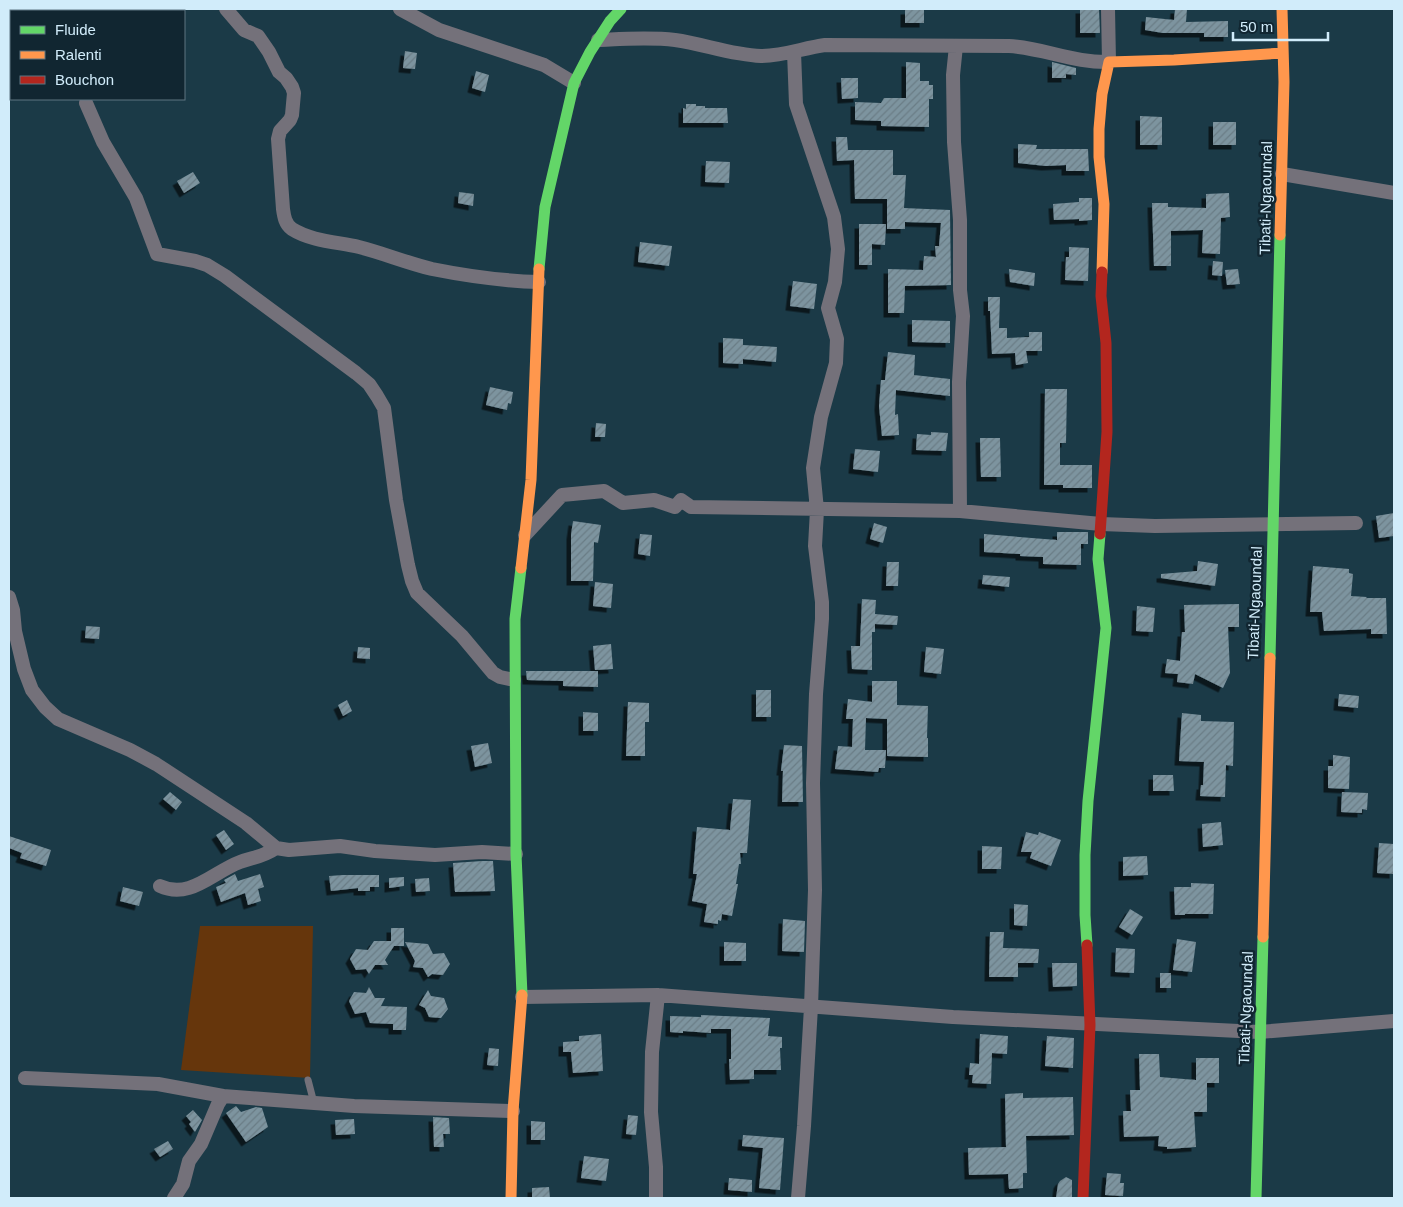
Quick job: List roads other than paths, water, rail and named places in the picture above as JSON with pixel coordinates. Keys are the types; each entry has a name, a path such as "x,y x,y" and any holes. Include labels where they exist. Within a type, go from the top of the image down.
{"main road":[{"path":"511,1198 513,1111 522,997 516,854 515,619 531,480 539,282 545,207 574,82 610,21 621,9"},
{"name":"Tibati-Ngaoundal","path":"1256,1198 1282,174 1284,82 1282,9"},
{"path":"1083,1198 1090,1025 1085,915 1085,855 1094,738 1106,637 1105,612 1098,571 1098,538 1101,524 1107,432 1106,343 1101,296 1104,204 1099,129 1102,94 1109,62 1283,53"}],"street":[{"path":"226,9 244,30 256,34 262,40 279,72 286,78 294,93 292,115 280,131 278,138 284,217 290,227 301,234 313,238 362,248 431,269 498,280 539,282"},
{"path":"400,9 439,30 544,65 574,82"},
{"path":"598,40 659,38 676,40 724,52 759,56 774,56 825,45 1028,47 1079,60 1109,62 1108,9"},
{"path":"956,46 953,74 954,142 960,220 960,290 963,316 959,382 960,511"},
{"path":"794,52 796,104 834,217 838,249 835,282 828,308 837,339 836,363 821,417 813,468 818,510 815,546 822,602 822,619 816,694 814,755 815,890 811,1007 798,1198"},
{"path":"86,103 103,142 136,198 157,254 195,262 225,276 356,373 369,384 378,396 384,408 396,500 408,565 417,593 462,636 493,673 500,677 514,680"},
{"path":"1282,174 1394,193"},
{"path":"524,535 562,495 604,491 623,503 654,500 675,507 681,500 691,507 960,511 1101,524 1220,526 1356,523"},
{"path":"9,597 24,670 32,690 45,707 58,718 130,750 156,764 246,823 276,848 289,850 340,846 375,851 435,855 482,852 516,854"},
{"path":"160,886 167,890 176,891 187,889 238,862 265,856 276,848"},
{"path":"656,1198 656,1167 651,1112 652,1052 658,995"},
{"path":"522,997 658,995 1090,1025 1259,1032 1394,1021"},
{"path":"25,1078 158,1084 223,1096 354,1106 513,1111"},
{"path":"174,1198 183,1184 189,1161 201,1144 223,1096"}],"lane":[{"path":"308,1080 314,1103"}]}
